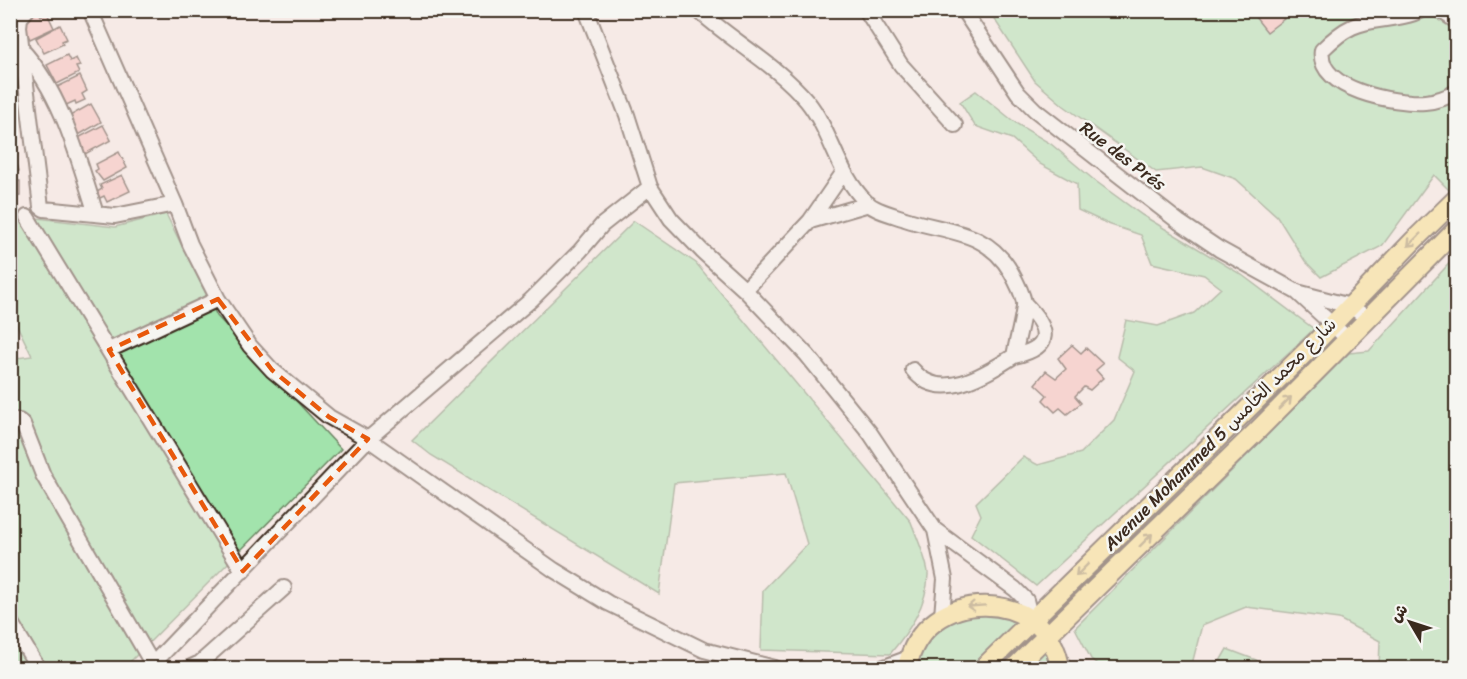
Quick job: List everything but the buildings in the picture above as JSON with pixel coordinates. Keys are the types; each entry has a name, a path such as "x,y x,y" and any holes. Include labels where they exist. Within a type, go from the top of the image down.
{"main road":[{"name":"Avenue Mohammed 5 شارع محمد الخامس","path":"983,669 1456,200"},
{"name":"Avenue Mohammed 5 شارع محمد الخامس","path":"1014,669 1349,340 1456,230"},
{"path":"908,663 917,642 942,616 969,606 998,606 1031,620 1047,636 1062,666"}],"street":[{"path":"27,10 20,18 21,49 41,207 121,216 175,204"},
{"path":"90,10 175,204 190,244 218,299 250,346 272,370 329,417 368,440 554,570 608,603 704,650 775,669"},
{"path":"586,10 627,116 650,187 671,219 745,290 839,392 935,530 1015,589 1026,600 1031,620"},
{"path":"698,10 790,82 808,103 843,173 869,204 915,222 960,233 992,247 1003,259 1014,277 1024,303 1044,330 1038,347 1031,352 1014,356 961,383 944,387 929,384 920,379 913,370"},
{"path":"866,10 901,65 955,125"},
{"name":"Rue des Prés","path":"963,10 1018,93 1035,110 1179,222 1219,249 1297,292 1349,340"},
{"path":"1421,10 1405,16 1352,26 1322,50 1324,66 1346,86 1384,99 1427,102 1445,99 1456,92"},
{"path":"1440,10 1456,21"},
{"path":"21,49 38,70 52,96 73,144 96,214"},
{"path":"745,290 810,221 843,173"},
{"path":"10,419 23,424 43,475 155,667 368,440 531,300 580,251 602,225 650,187"},
{"path":"810,221 869,204"},
{"path":"27,216 243,571"},
{"name":"Rue des Prés","path":"1297,292 1350,306 1369,319"},
{"path":"109,350 218,299"},
{"path":"1014,356 1024,303"},
{"path":"935,530 945,579 942,616"},
{"path":"189,669 200,663 284,588"},
{"path":"10,621 38,669"},
{"path":"882,669 908,663"}],"highlighted area":[{"path":"218,299 272,370 329,417 368,439 243,571 109,350"}],"green space":[{"path":"989,11 1456,11 1456,191 1453,194 1434,175 1382,246 1321,277 1305,261 1277,216 1236,179 1202,167 1156,172 1064,106 1035,81"},
{"path":"976,91 1017,124 1051,144 1094,180 1142,215 1242,275 1314,329 1036,586 971,535 981,515 976,503 1023,457 1038,465 1081,453 1114,420 1135,371 1117,357 1126,320 1158,326 1194,313 1221,288 1204,275 1152,263 1141,235 1108,224 1078,210 1077,184 1040,164 1012,139 975,126 960,102"},
{"path":"166,214 217,316 341,449 124,668 11,668 10,359 32,356 11,313 11,215 115,227"},
{"path":"634,221 696,263 911,522 926,564 927,586 915,618 890,654 761,650 763,590 807,544 786,473 674,483 659,594 431,455 412,440"},
{"path":"1456,256 1456,668 1379,668 1380,641 1339,619 1246,607 1202,625 1191,668 1102,668 1091,659 1075,628 1349,353 1369,351"},
{"path":"977,613 1002,615 1015,623 970,668 916,668 924,646 934,633 953,619"},
{"path":"1227,649 1256,660 1266,668 1216,668"},
{"path":"1045,650 1052,668 1028,668"}]}
